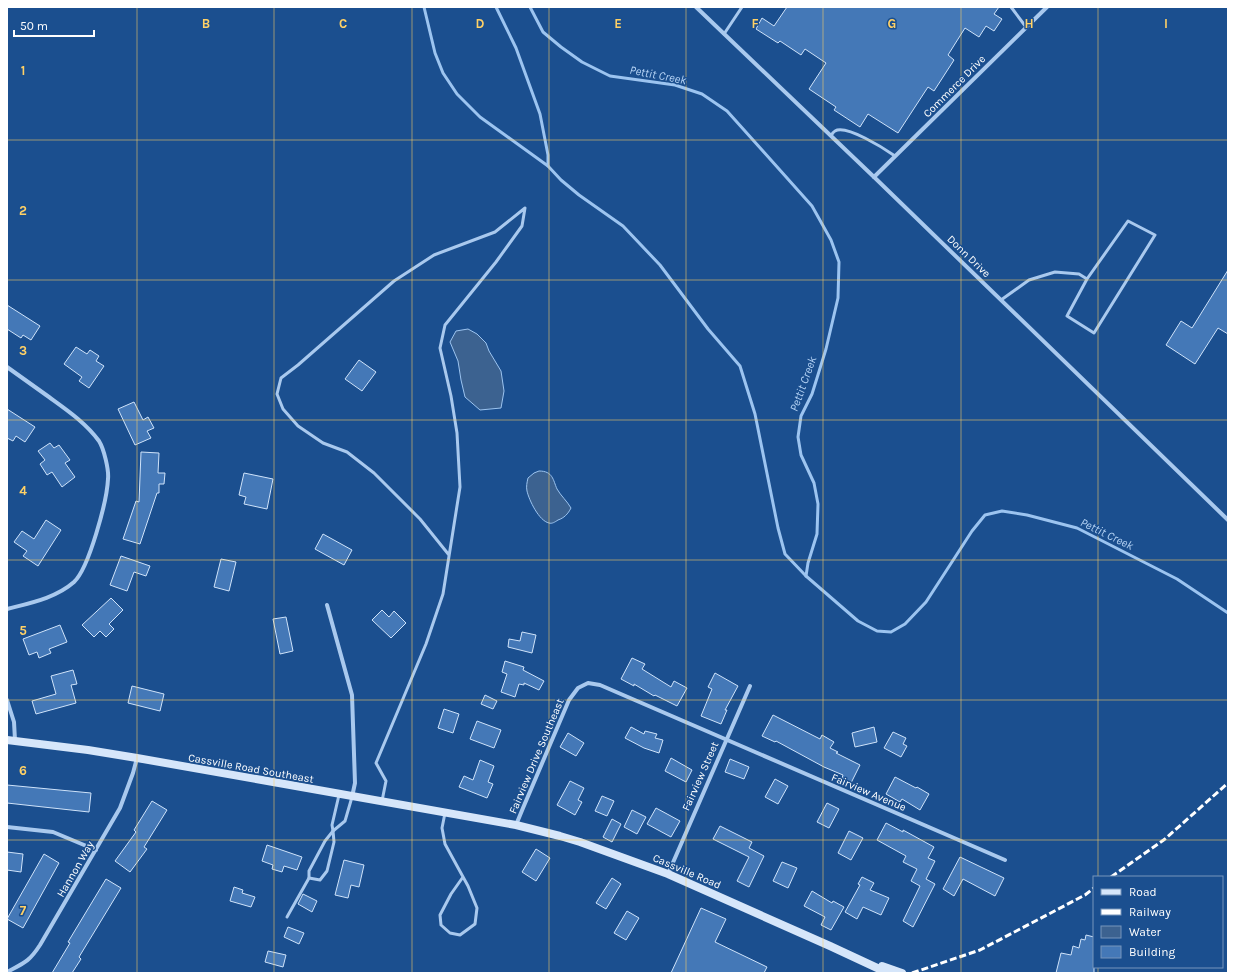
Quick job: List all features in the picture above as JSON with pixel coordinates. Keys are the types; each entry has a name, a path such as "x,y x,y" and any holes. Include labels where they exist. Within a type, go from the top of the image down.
{"main road":[{"name":"Cassville Road Southeast","path":"11,740 136,758 491,821"},
{"name":"Cassville Road","path":"491,821 516,825 560,836 668,874 888,973"},
{"name":"Cassville Road","path":"868,963 894,969 902,973"}],"street":[{"name":"Donn Drive","path":"696,7 1228,520"},
{"name":"Commerce Drive","path":"874,177 1047,7"},
{"path":"7,367 73,415 91,432 100,443 105,457 109,478 87,561 74,582 55,595 7,609"},
{"path":"327,604 352,695 354,783 352,797"},
{"name":"Fairview Drive Southeast","path":"516,825 569,700 578,688 588,683 600,685 633,698 726,740"},
{"name":"Fairview Street","path":"668,874 698,802 750,686"},
{"path":"7,700 14,722 11,740"},
{"name":"Fairview Avenue","path":"726,740 1004,860"},
{"name":"Hannon Way","path":"7,972 32,958 54,923 120,808 133,773 136,758"},
{"path":"7,827 53,832 96,850"}],"lane":[{"path":"724,34 742,7"},
{"path":"1011,7 1026,27"},
{"path":"831,136 835,131 841,130 850,132 876,144 895,156"},
{"path":"382,802 386,781 376,763 428,637 443,594 460,487 457,433 451,396 440,348 445,325 496,262 522,226 525,208 495,232 434,255 394,281 298,365 281,378 277,394 283,409 298,426 323,443 347,452 374,473 420,519 449,555"},
{"path":"1128,221 1155,236 1094,333 1067,316 1087,279 1128,221"},
{"path":"1001,300 1029,280 1055,272 1079,274 1087,279"},
{"path":"310,878 320,880 327,871 334,842 332,824 339,795"},
{"path":"287,917 310,878 309,871 324,841 345,821 352,797"},
{"path":"445,813 442,828 445,844 463,877 478,908 475,924 460,935 450,933 441,925 440,915 450,894 463,877"}],"water":[{"path":"468,329 477,334 486,343 501,371 504,391 501,408 480,410 465,397 458,361 450,342 456,331"},
{"path":"539,471 544,471 550,474 557,489 571,508 564,517 552,523 545,521 538,514 532,505 527,491 528,478"}],"building":[{"path":"787,7 999,7 994,14 1002,19 994,31 986,26 979,37 965,28 948,55 954,60 934,91 928,87 898,133 868,114 860,127 834,110 836,107 809,89 826,63 805,49 801,55 780,41 778,43 756,29 762,18 774,26"},
{"path":"1228,270 1228,334 1218,328 1195,364 1166,345 1181,321 1192,328"},
{"path":"7,305 40,326 31,340 23,335 21,338 7,329"},
{"path":"76,347 87,354 90,350 99,356 96,361 104,366 89,388 79,381 82,377 64,364"},
{"path":"359,360 376,372 362,391 345,379"},
{"path":"134,402 143,420 148,417 154,428 147,431 151,438 135,445 118,409"},
{"path":"7,409 35,427 25,442 16,436 13,441 7,438"},
{"path":"50,443 54,448 59,445 70,460 65,463 75,477 62,487 52,472 47,475 40,464 45,460 38,451"},
{"path":"141,452 159,453 158,473 165,473 164,484 159,484 159,493 157,493 140,544 123,539 136,501 139,502"},
{"path":"244,473 273,479 267,509 244,504 246,497 239,495"},
{"path":"46,520 61,530 38,566 23,556 27,551 14,542 22,531 34,539"},
{"path":"323,534 352,550 344,565 315,549"},
{"path":"121,556 150,566 146,576 134,572 127,591 110,585"},
{"path":"221,559 236,562 229,591 214,587"},
{"path":"111,598 123,610 109,624 114,629 106,637 100,631 94,637 82,625"},
{"path":"382,610 389,617 394,611 406,623 391,638 372,620"},
{"path":"286,617 293,651 280,654 273,619"},
{"path":"60,625 67,642 49,649 51,653 39,658 37,652 29,655 23,639"},
{"path":"522,632 536,635 532,653 508,647 509,639 520,641"},
{"path":"632,658 645,664 642,669 671,687 674,681 687,688 677,706 621,679"},
{"path":"505,661 524,667 523,670 544,681 539,690 524,683 524,685 519,684 515,697 501,692 507,674 502,672"},
{"path":"73,670 77,684 71,685 76,703 36,714 32,701 56,694 51,676"},
{"path":"715,673 738,686 725,710 727,710 721,724 701,716 712,689 708,687"},
{"path":"132,686 164,694 160,711 128,703"},
{"path":"485,695 497,701 493,709 481,704"},
{"path":"444,709 459,714 453,733 438,728"},
{"path":"773,715 820,739 822,735 834,742 830,748 838,752 836,753 860,765 851,783 842,778 843,775 824,767 776,741 775,742 762,736"},
{"path":"477,721 501,730 494,748 470,739"},
{"path":"631,727 644,734 645,731 657,734 655,738 663,740 659,753 644,748 625,738"},
{"path":"874,727 877,742 855,747 852,733"},
{"path":"893,732 906,738 903,744 907,746 901,757 884,748"},
{"path":"568,733 584,743 576,756 560,747"},
{"path":"671,758 692,770 686,782 665,771"},
{"path":"730,759 749,767 744,779 725,772"},
{"path":"480,760 494,766 488,782 493,784 487,798 459,787 464,776 473,780"},
{"path":"895,777 929,794 920,810 902,799 900,802 886,794"},
{"path":"775,779 788,786 778,804 765,797"},
{"path":"570,781 584,788 578,800 582,802 575,815 557,805"},
{"path":"7,785 91,793 89,812 7,803"},
{"path":"602,796 614,801 607,816 595,811"},
{"path":"152,801 167,810 144,847 147,849 130,872 115,861 136,832 134,830"},
{"path":"827,803 839,809 829,828 817,822"},
{"path":"656,808 680,821 671,837 647,824"},
{"path":"632,810 646,817 637,834 624,827"},
{"path":"612,819 621,824 612,842 603,837"},
{"path":"886,823 903,832 903,830 934,847 928,858 935,861 926,879 935,884 913,927 903,921 920,886 911,881 917,869 903,862 906,856 877,840"},
{"path":"720,826 752,842 749,848 764,856 749,887 737,881 749,857 713,839"},
{"path":"849,831 863,838 851,860 838,853"},
{"path":"267,845 302,857 297,870 284,866 282,872 272,869 273,865 262,861"},
{"path":"536,849 550,858 536,881 522,872"},
{"path":"7,852 23,854 21,872 7,870"},
{"path":"44,854 59,863 23,928 7,919"},
{"path":"960,857 1004,878 995,896 963,879 954,896 943,889"},
{"path":"344,860 364,865 359,887 351,885 348,898 335,895"},
{"path":"782,862 797,868 788,888 773,881"},
{"path":"862,877 874,883 870,890 889,898 881,915 863,907 857,919 845,912 860,885 858,884"},
{"path":"612,878 621,884 606,909 596,903"},
{"path":"106,879 121,888 79,957 81,959 72,973 52,973 70,943 68,942"},
{"path":"234,887 243,890 242,893 255,897 251,907 230,901"},
{"path":"812,891 832,903 833,901 844,907 831,930 821,925 825,917 804,906"},
{"path":"303,894 317,901 312,912 298,904"},
{"path":"701,908 726,919 715,942 767,967 764,973 671,973"},
{"path":"627,911 639,918 626,940 614,933"},
{"path":"288,927 304,933 299,944 284,937"},
{"path":"1086,935 1093,937 1094,973 1056,973 1061,953 1071,955 1073,946 1079,948 1081,939 1085,940"},
{"path":"268,951 286,955 283,967 265,962"}],"waterway":[{"path":"424,7 435,53 443,73 457,94 480,117 548,166 561,180 579,195 623,226 660,265 708,329 740,366 755,414 778,528 785,554 806,576 858,621 877,631 891,632 905,624 926,602 972,531 985,515 1002,511 1027,515 1077,528 1177,579 1228,613"},
{"path":"496,7 516,48 540,114 548,155 548,166"},
{"name":"Pettit Creek","path":"530,7 543,32 582,62 610,76 675,85 702,94 727,111 812,206 831,240 839,262 838,298 826,349 812,394 801,416 798,437 801,455 814,483 818,504 817,534 808,563 806,576"}],"railway":[{"path":"1112,876 1165,839 1228,783"},
{"path":"912,973 980,950 1085,895 1093,889"}]}
